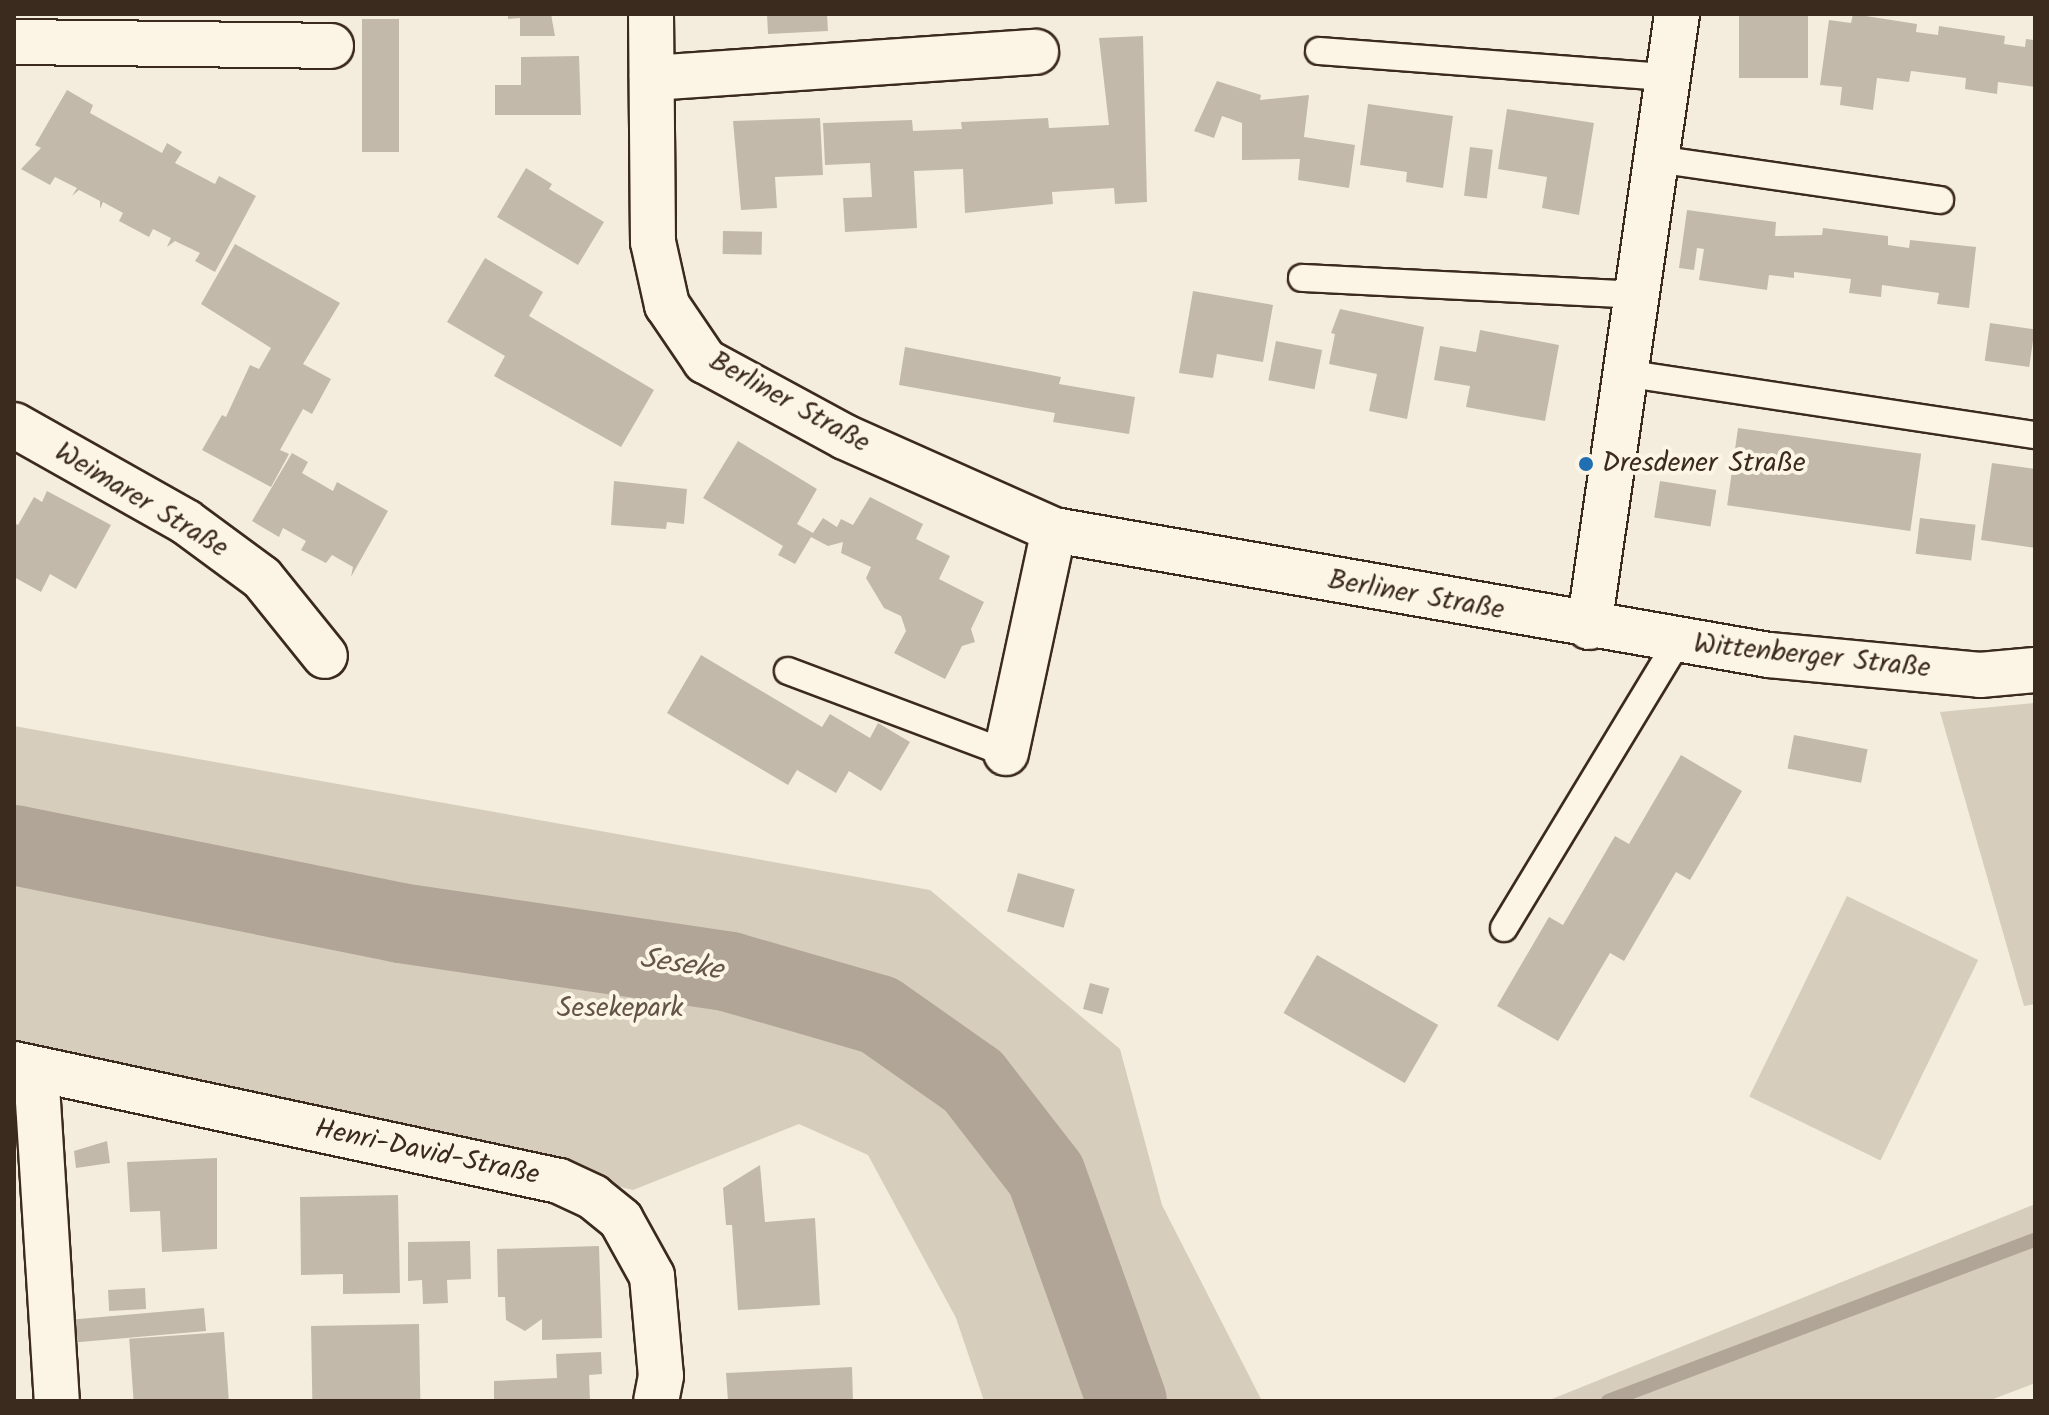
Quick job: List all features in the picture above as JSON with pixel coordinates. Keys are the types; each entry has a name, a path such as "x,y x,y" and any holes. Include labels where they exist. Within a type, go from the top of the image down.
{"street":[{"name":"Berliner Straße","path":"651,14 653,242 667,305 705,361 845,437 1054,530 1589,627"},
{"path":"1589,627 1677,14"},
{"path":"14,42 331,46"},
{"path":"652,78 1036,52"},
{"name":"Weimarer Straße","path":"14,425 212,540 262,578 325,656"},
{"path":"1006,753 1054,530"},
{"name":"Wittenberger Straße","path":"1589,627 1677,642 1980,675 2035,670"},
{"name":"Henri-David-Straße","path":"57,1401 25,1067 559,1181 593,1197 621,1220 652,1276 661,1376 656,1401"}],"lane":[{"path":"1319,51 1668,77"},
{"path":"1656,159 1940,200"},
{"path":"1302,278 1637,295"},
{"path":"1624,373 2035,435"},
{"path":"1504,928 1677,642"},
{"path":"788,671 1006,753"}],"green space":[{"path":"2035,703 2035,1004 2024,1006 1940,712"},
{"name":"Sesekepark","path":"14,726 930,890 1120,1049 1162,1205 1262,1401 984,1401 956,1318 868,1155 799,1124 633,1190 14,1042"},
{"path":"1847,896 1978,960 1880,1160 1749,1096"},
{"path":"2035,1204 2035,1383 1988,1401 1547,1401"}],"building":[{"path":"508,14 551,14 555,36 520,36 520,18 508,19"},
{"path":"767,14 827,14 828,31 768,34"},
{"path":"1739,14 1808,14 1808,78 1739,78"},
{"path":"1853,14 1917,24 1916,32 1938,35 1939,26 2005,36 2004,44 2025,47 2026,39 2035,40 2035,87 1998,82 1997,94 1965,89 1966,78 1911,71 1909,82 1877,78 1873,110 1840,105 1842,87 1820,85 1829,20 1851,23"},
{"path":"362,19 399,19 399,152 362,152"},
{"path":"1143,36 1147,202 1115,204 1114,188 1052,192 1053,204 965,213 963,169 914,171 917,228 845,232 843,198 872,197 870,163 825,165 823,123 912,120 913,131 962,129 961,122 1048,118 1049,128 1109,125 1099,38"},
{"path":"579,56 581,115 495,115 495,85 521,85 521,57"},
{"path":"1217,81 1261,95 1260,100 1309,95 1304,137 1355,145 1349,188 1298,180 1300,159 1242,160 1242,123 1222,116 1214,138 1194,131"},
{"path":"67,90 93,105 90,113 162,153 167,143 182,152 175,163 215,184 219,176 256,196 215,272 195,261 200,253 175,241 167,247 171,238 153,229 149,237 119,221 123,213 103,202 100,209 100,201 79,190 72,196 77,188 55,177 50,185 21,169 41,148 35,145"},
{"path":"1368,104 1453,116 1443,188 1406,182 1407,172 1360,165"},
{"path":"1507,109 1594,123 1579,215 1542,208 1547,177 1498,169"},
{"path":"820,118 823,175 775,177 777,208 741,210 733,121"},
{"path":"1470,147 1493,150 1487,198 1464,196"},
{"path":"526,168 552,184 549,189 604,222 578,265 497,217"},
{"path":"1687,210 1776,222 1775,236 1822,235 1823,228 1888,236 1888,245 1909,248 1910,240 1976,247 1969,308 1937,304 1939,293 1882,285 1881,297 1849,293 1851,279 1794,272 1794,278 1769,275 1767,290 1699,280 1704,249 1697,248 1694,270 1679,268"},
{"path":"723,231 762,232 762,255 723,254"},
{"path":"235,244 340,303 303,364 331,379 312,414 303,409 280,450 289,454 271,487 202,450 222,415 226,417 250,365 259,369 271,348 201,304"},
{"path":"485,258 543,292 529,316 654,390 621,447 494,376 505,356 447,322"},
{"path":"1193,291 1273,305 1263,362 1217,354 1213,378 1179,373"},
{"path":"1340,309 1424,327 1407,419 1369,411 1377,374 1329,364 1335,334 1331,333"},
{"path":"1990,323 2035,329 2029,367 1985,361"},
{"path":"1480,330 1559,345 1545,421 1466,407 1470,386 1434,380 1440,346 1476,352"},
{"path":"1276,341 1322,350 1315,389 1268,380"},
{"path":"905,347 1061,377 1059,384 1135,397 1129,434 1053,422 1055,413 899,385"},
{"path":"1738,428 1921,454 1910,531 1727,505"},
{"path":"738,441 817,489 797,524 813,533 823,518 837,527 841,519 853,525 870,497 923,524 916,539 950,556 939,579 984,602 971,629 975,642 962,646 945,679 894,653 906,631 901,616 884,608 866,578 871,567 841,553 843,542 828,546 811,537 795,564 778,555 783,546 703,498"},
{"path":"292,453 308,462 302,473 333,491 337,482 388,511 351,577 353,567 332,555 326,563 301,550 306,541 283,528 279,537 252,521"},
{"path":"1992,463 2035,469 2035,548 1981,540"},
{"path":"614,481 687,489 684,524 667,522 666,529 611,525"},
{"path":"1660,481 1716,490 1711,526 1654,518"},
{"path":"47,491 111,525 76,589 50,574 41,592 14,577 14,523 18,525 34,497 42,502"},
{"path":"1920,518 1976,525 1971,561 1916,554"},
{"path":"701,655 822,727 830,714 870,738 878,723 910,742 881,791 849,771 836,793 797,770 788,785 667,713"},
{"path":"1794,735 1868,749 1861,783 1788,768"},
{"path":"1681,755 1742,791 1690,880 1676,872 1624,961 1610,953 1558,1041 1497,1006 1549,917 1563,925 1615,836 1629,844"},
{"path":"1018,873 1075,889 1064,928 1007,911"},
{"path":"1317,955 1438,1025 1405,1083 1284,1013"},
{"path":"1090,983 1109,988 1102,1014 1083,1009"},
{"path":"107,1141 110,1163 76,1168 74,1151"},
{"path":"217,1158 217,1249 162,1252 160,1211 130,1212 127,1162"},
{"path":"760,1165 765,1222 815,1218 820,1305 738,1310 732,1225 726,1225 723,1188"},
{"path":"398,1195 400,1293 343,1294 343,1274 301,1275 300,1197"},
{"path":"470,1241 471,1279 447,1280 448,1303 423,1304 422,1280 408,1281 408,1242"},
{"path":"599,1246 602,1338 542,1340 542,1319 525,1331 506,1320 505,1297 498,1297 497,1249"},
{"path":"145,1288 146,1309 109,1311 108,1290"},
{"path":"204,1308 206,1331 77,1342 75,1319"},
{"path":"419,1324 420,1401 312,1401 311,1326"},
{"path":"224,1332 229,1399 134,1401 129,1339"},
{"path":"601,1352 602,1374 589,1375 590,1401 494,1401 494,1381 557,1378 556,1354"},
{"path":"852,1367 853,1401 728,1401 726,1373"}],"waterway":[{"name":"Seseke","path":"14,845 400,923 730,972 879,1015 973,1081 1046,1175 1127,1401"},
{"path":"1608,1401 2035,1240"}],"place":[{"name":"Dresdener Straße","path":"1586,464"}]}
